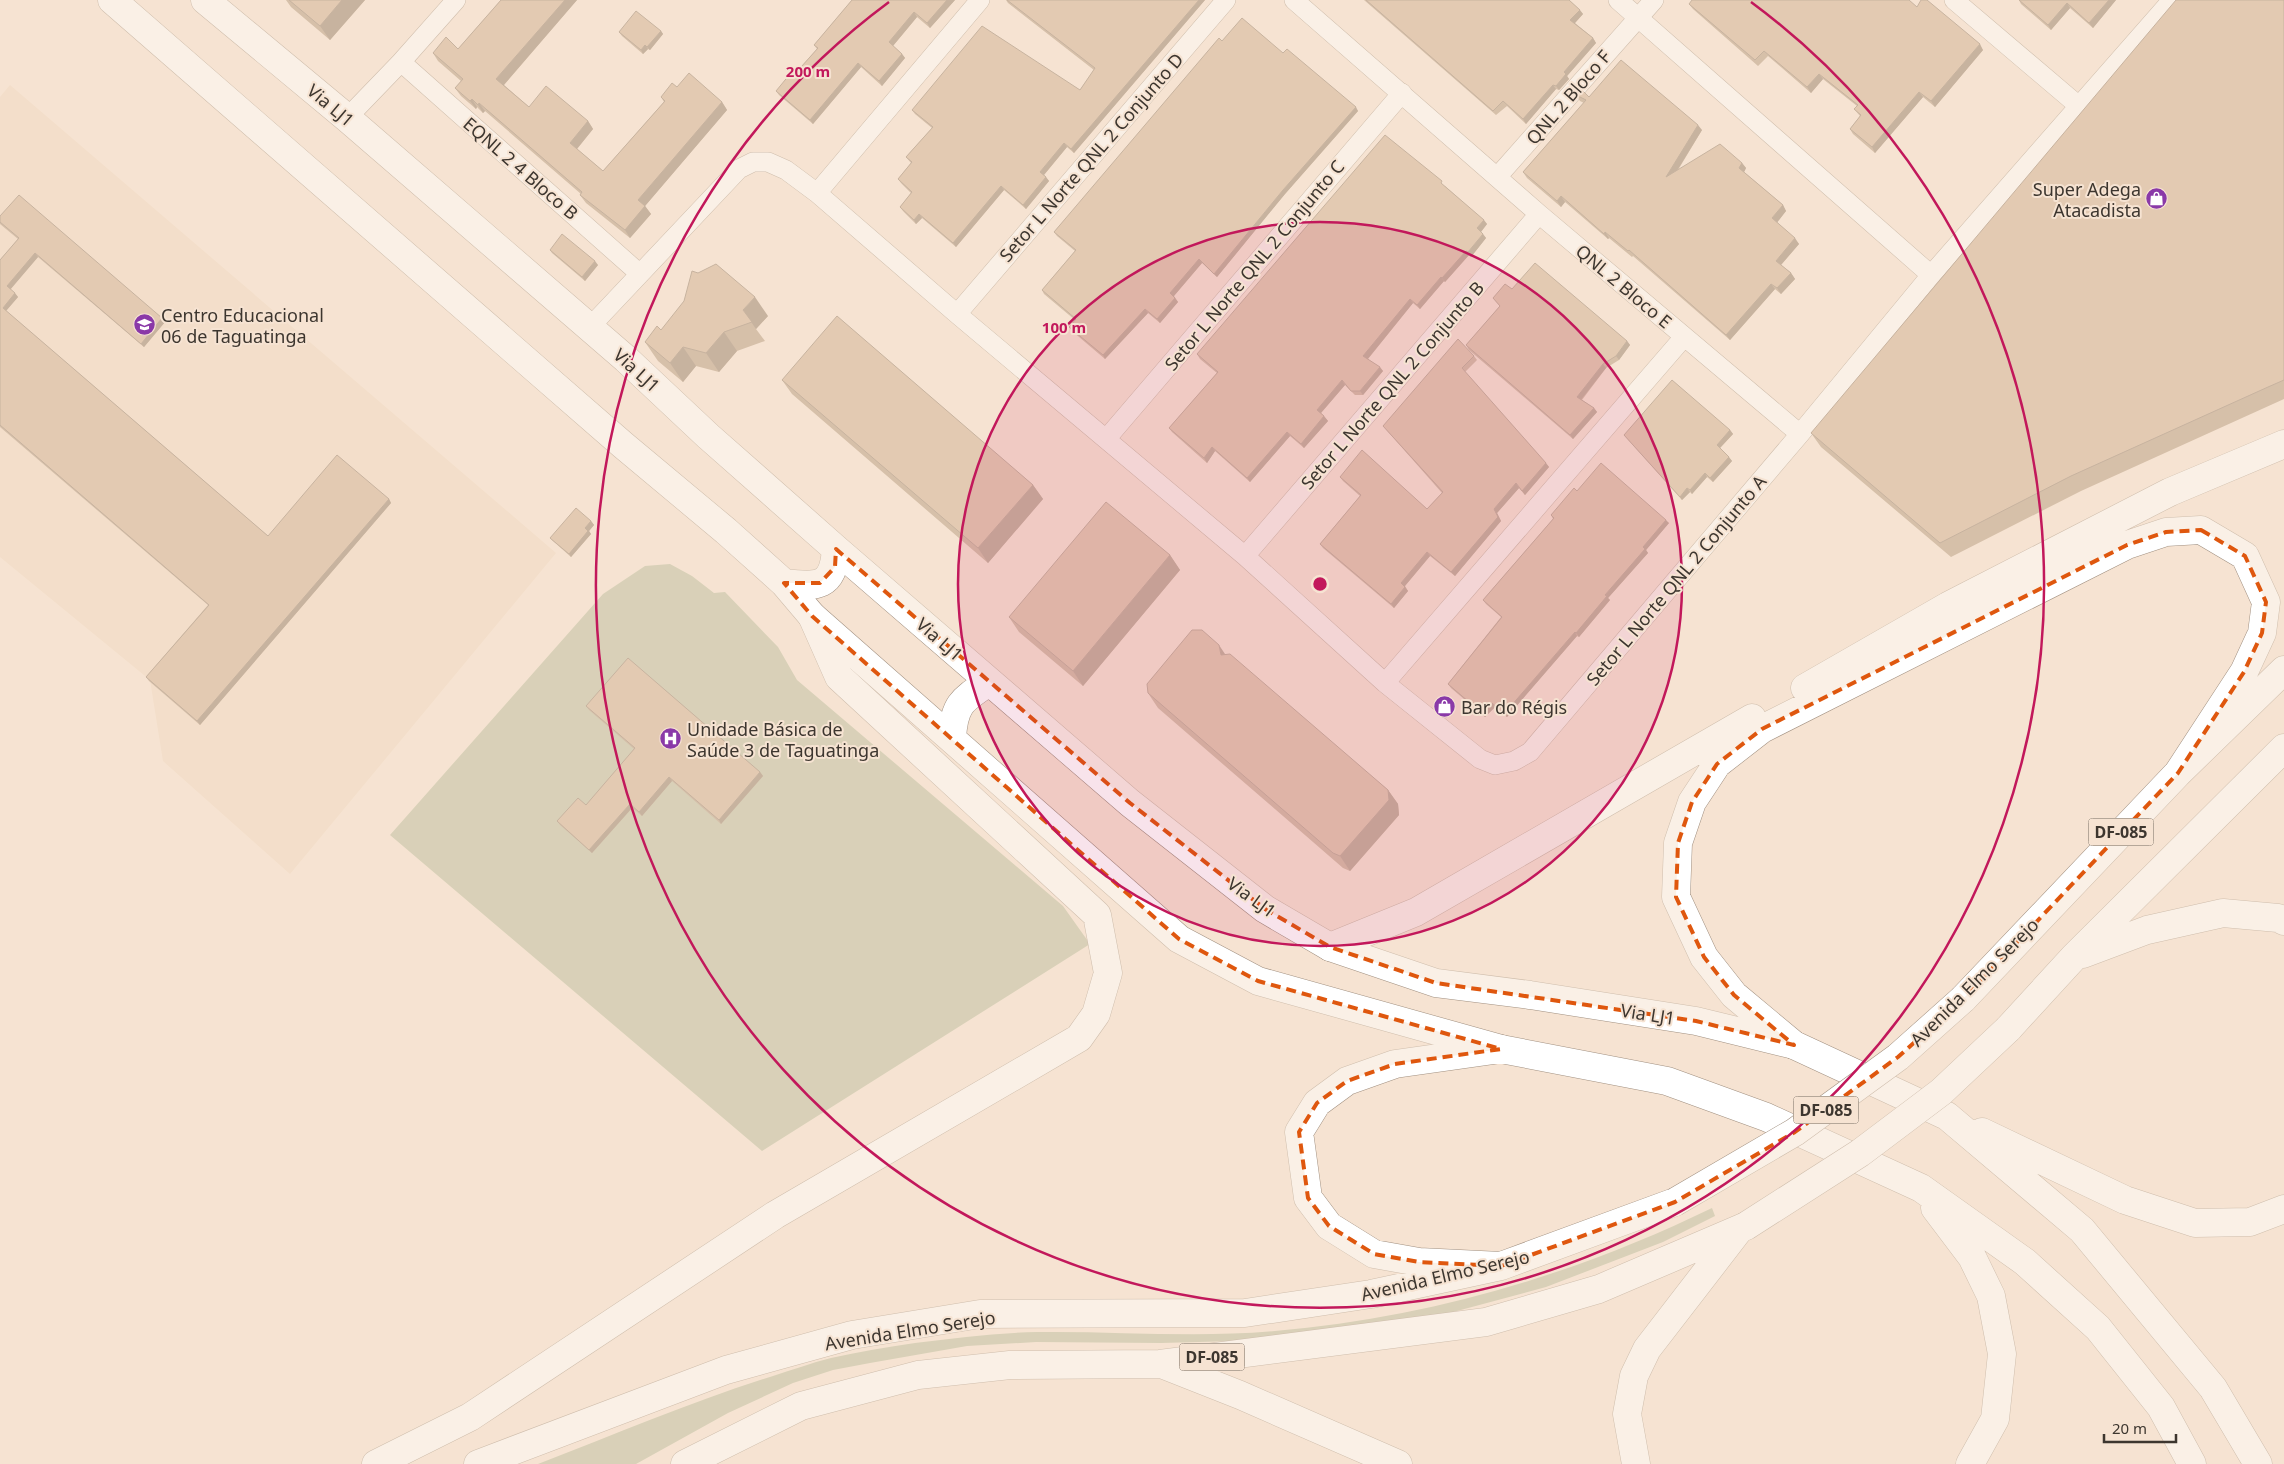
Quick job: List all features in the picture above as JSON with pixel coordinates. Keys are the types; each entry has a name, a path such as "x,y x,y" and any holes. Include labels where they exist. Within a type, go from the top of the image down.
{"main road":[{"path":"112,0 784,583 812,616 1179,939 1258,981 1501,1048 1667,1081 1766,1117 1921,1188 2025,1262 2098,1328 2162,1407 2192,1464"},
{"name":"Via LJ1","path":"205,0 347,118 589,328 836,549 1130,803 1265,909 1330,947 1436,983 1696,1021 1794,1045"},
{"path":"1330,947 1416,912 1948,606 2170,492 2284,444"},
{"path":"2178,773 2244,672 2262,633 2266,602 2245,556 2201,530 2166,532 2127,546 1762,729 1717,764 1692,802 1678,842 1676,897 1704,957 1734,995 1794,1045 2125,1200 2196,1223 2250,1222 2284,1209"},
{"path":"784,583 809,586 820,583 828,578 835,568 836,549"},
{"path":"376,1464 470,1417 775,1215 1079,1038 1096,1014 1108,972 1097,915 839,677 812,616"},
{"name":"Avenida Elmo Serejo","path":"478,1464 726,1370 852,1335 980,1314 1246,1313 1370,1294 1501,1266 1675,1202 1795,1132 1898,1057 1963,999 2178,773 2284,670"},
{"path":"952,738 953,718 959,705 989,682"},
{"name":"DF-085","path":"684,1464 801,1406 918,1375 1010,1365 1160,1364 1486,1322 1599,1289 1743,1227 1860,1153 1941,1092 2008,1029 2074,957 2284,748"},
{"path":"2074,957 2147,930 2223,913 2278,918 2284,921"},
{"path":"1501,1048 1395,1064 1347,1081 1317,1103 1299,1132 1308,1198 1329,1226 1374,1254 1419,1262 1501,1266"},
{"path":"1946,1116 2082,1230 2213,1388 2258,1464"},
{"path":"1921,1188 1972,1257 1991,1296 2002,1354 1995,1419 1970,1464"},
{"path":"1636,1464 1627,1414 1634,1376 1647,1350 1743,1227"},
{"path":"1160,1364 1240,1395 1398,1464"}],"street":[{"path":"347,118 401,62 456,0"},
{"path":"818,193 980,0"},
{"name":"Setor L Norte QNL 2 Conjunto D","path":"957,314 1226,0"},
{"name":"QNL 2 Bloco E","path":"1294,0 1498,176 1539,214 1800,434"},
{"path":"1618,0 1931,275"},
{"name":"QNL 2 Bloco F","path":"1498,176 1654,0"},
{"path":"1800,434 1931,275 2172,0"},
{"path":"1963,3 2080,107"},
{"name":"EQNL 2 4 Bloco B","path":"401,62 640,274"},
{"name":"Setor L Norte QNL 2 Conjunto C","path":"1107,438 1402,93"},
{"name":"Setor L Norte QNL 2 Conjunto A","path":"640,274 739,169 753,162 768,162 786,170 818,193 957,314 1107,438 1245,556 1386,683 1480,759 1495,765 1514,762 1530,752 1800,434"},
{"name":"Setor L Norte QNL 2 Conjunto B","path":"1245,556 1539,214"},
{"path":"589,328 640,274"},
{"path":"1386,683 1684,337"}],"highlighted area":[{"path":"2201,530 2245,556 2266,602 2262,633 2244,672 2178,773 1963,999 1898,1057 1795,1132 1675,1202 1501,1266 1419,1262 1374,1254 1329,1226 1308,1198 1299,1132 1317,1103 1347,1081 1395,1064 1501,1049 1258,981 1179,939 812,616 784,583 820,583 835,567 836,549 1130,803 1265,909 1330,947 1436,983 1696,1021 1794,1045 1734,995 1704,957 1676,897 1678,843 1692,802 1717,764 1762,729 2127,545 2166,532"}],"shaded area":[{"name":"Centro Educacional 06 de Taguatinga","path":"10,85 556,553 290,874 163,761 150,680 0,557 0,97"}],"green space":[{"path":"670,564 692,576 714,593 725,592 778,647 797,680 1063,906 1090,944 762,1151 390,835 603,594 645,566"},
{"path":"1712,1208 1715,1216 1663,1242 1546,1287 1442,1315 1275,1340 1161,1343 1036,1342 967,1346 833,1370 793,1383 728,1413 636,1464 538,1464 714,1396 831,1358 915,1343 1006,1333 1245,1333 1332,1325 1388,1316 1499,1290 1553,1273 1607,1254"}],"building":[{"path":"289,0 342,0 320,26"},
{"path":"501,0 565,0 496,79 529,107 546,86 588,121 570,143 603,171 665,101 661,97 672,83 677,87 689,73 722,102 638,200 645,206 625,230 580,195 582,192 479,103 478,105 472,99 470,101 455,88 463,79 433,53 446,37 458,49"},
{"path":"852,0 947,0 927,23 914,12 889,42 902,54 879,81 858,63 810,120 776,91 790,74 793,76 818,48 814,45"},
{"path":"1007,0 1199,0 1071,149 1064,143 1040,172 1046,177 1023,205 1001,186 953,243 919,214 914,220 900,207 912,192 898,179 912,162 906,157 933,127 912,110 982,26 1080,90 1095,68"},
{"path":"1366,0 1569,0 1580,10 1570,20 1593,38 1564,72 1566,74 1556,86 1553,85 1523,119 1503,101 1493,111"},
{"path":"1692,0 1909,0 1917,7 1921,0 1927,0 1980,44 1931,101 1919,92 1872,147 1850,129 1861,115 1854,109 1858,105 1819,74 1807,87 1764,51 1755,60 1689,4"},
{"path":"2019,0 2109,0 2089,23 2067,3 2048,25"},
{"name":"Super Adega Atacadista","path":"2176,0 2284,0 2284,380 2071,476 1940,543 1811,433"},
{"path":"636,11 661,31 647,47 645,45 641,50 619,32"},
{"path":"1242,18 1283,53 1287,49 1356,107 1283,190 1214,274 1199,259 1170,293 1175,298 1157,319 1145,309 1103,355 1069,327 1076,319 1042,290 1076,250 1054,232 1219,38 1222,41"},
{"path":"1621,60 1698,125 1666,177 1720,144 1742,163 1739,168 1783,205 1772,218 1795,238 1776,261 1791,273 1777,288 1771,284 1726,335 1629,250 1605,232 1604,234 1561,196 1557,201 1523,172 1586,100 1576,95 1581,89 1589,97"},
{"path":"1385,135 1442,181 1441,183 1484,220 1477,228 1483,234 1417,305 1410,299 1363,356 1380,367 1360,391 1351,391 1342,380 1317,410 1324,416 1301,444 1287,432 1247,478 1212,447 1204,458 1169,428 1218,372 1197,354"},
{"path":"19,195 162,318 141,344 35,253 7,286 15,293 3,308 268,536 337,455 389,499 197,721 146,677 209,605 0,425 0,260 19,238 0,222 0,216"},
{"path":"562,234 595,261 582,277 550,250"},
{"path":"1535,263 1627,341 1616,356 1603,364 1577,397 1594,408 1570,435 1466,345 1500,306 1493,298 1505,284 1512,289"},
{"path":"716,264 755,297 743,310 752,322 724,332 706,353 683,347 670,363 645,342 657,326 661,330 684,301 692,271 698,273"},
{"path":"837,316 1033,485 978,548 782,380"},
{"path":"1458,339 1474,356 1462,368 1546,463 1522,491 1516,483 1494,509 1498,517 1451,572 1427,552 1401,583 1405,587 1391,604 1320,544 1361,495 1340,477 1362,450 1427,509 1443,492 1383,426"},
{"path":"1672,380 1730,430 1717,445 1729,457 1710,478 1705,473 1690,490 1687,488 1680,497 1624,435"},
{"path":"1601,463 1666,520 1643,547 1645,549 1605,595 1607,596 1504,714 1492,703 1483,714 1448,684 1502,617 1483,600 1554,518 1551,515 1574,488 1577,491"},
{"path":"1106,502 1170,555 1073,671 1009,617"},
{"path":"576,508 591,521 585,528 588,531 569,554 550,538"},
{"path":"1192,630 1202,630 1219,645 1221,655 1230,654 1388,790 1389,800 1340,856 1333,853 1148,693 1147,684"},
{"name":"Unidade Básica de Saúde 3 de Taguatinga","path":"628,658 760,772 719,820 669,777 639,812 630,804 589,850 557,821 578,798 586,805 635,748 586,706"}],"place":[{"name":"Super Adega Atacadista","path":"2157,199"},
{"name":"Centro Educacional 06 de Taguatinga","path":"145,325"},
{"name":"Bar do Régis","path":"1445,707"},
{"name":"Unidade Básica de Saúde 3 de Taguatinga","path":"671,739"}]}
